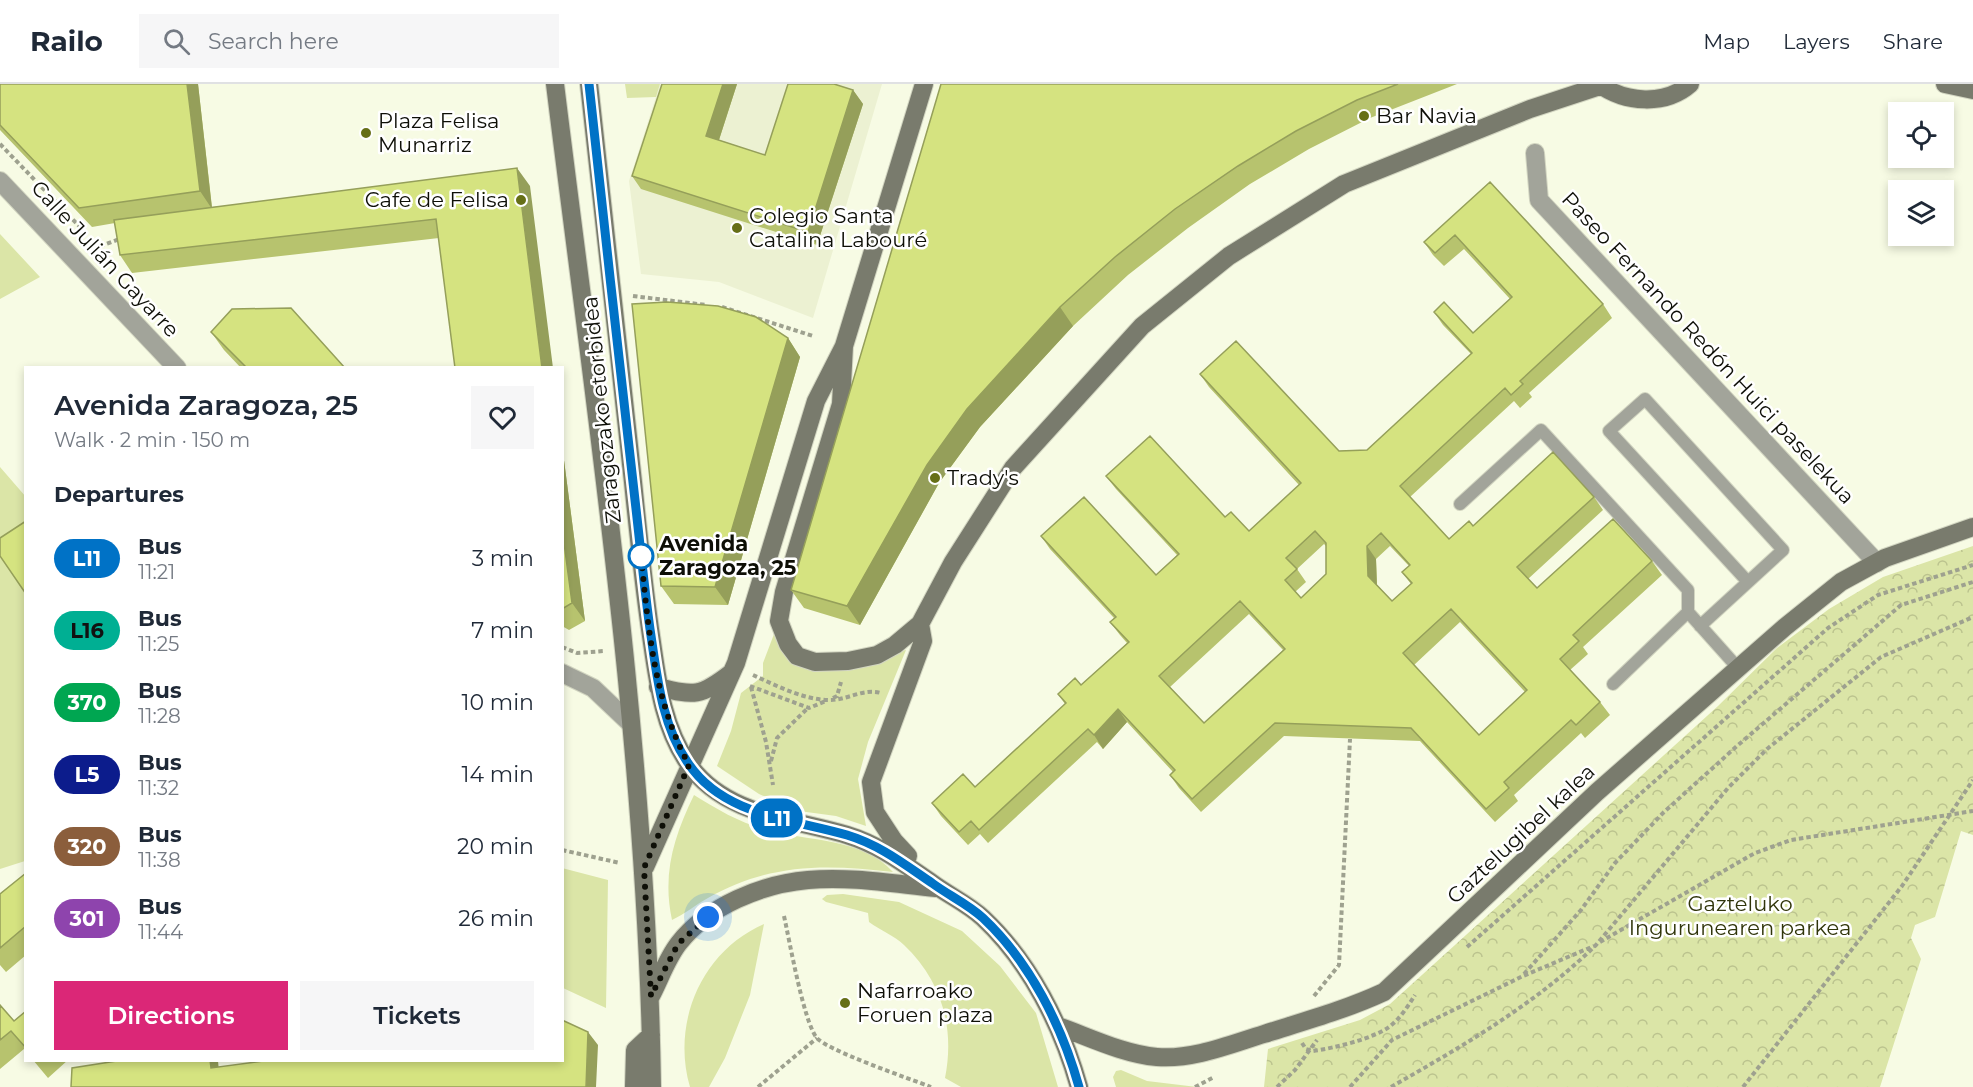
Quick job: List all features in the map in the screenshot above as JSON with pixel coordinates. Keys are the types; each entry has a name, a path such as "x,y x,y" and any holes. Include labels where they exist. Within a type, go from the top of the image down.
{"street":[{"name":"Zaragozako etorbidea","path":"555,84 617,584 644,868 651,996"},
{"name":"Zaragozako etorbidea","path":"589,84 645,592 658,687 672,734 689,765 706,783 733,801 765,815 880,846 938,888"},
{"path":"644,868 689,765 739,672 816,401 844,346 924,84"},
{"path":"844,346 841,404 784,592 779,621 788,644 797,656 814,662 848,661 877,655 895,645 920,624 953,562 1013,468 1142,326 1229,256 1344,184 1530,109 1600,85 1624,97 1644,100 1681,92 1690,84"},
{"path":"1945,84 1973,90"},
{"name":"Paseo Fernando Redón Huici paselekua","path":"1534,153 1539,200 1876,562"},
{"name":"Calle Julián Gayarre","path":"0,181 175,366"},
{"name":"Gaztelugibel kalea","path":"1058,1026 1121,1049 1157,1057 1183,1056 1217,1049 1344,1011 1384,992 1597,792 1738,668 1841,582 1876,562 1973,527"},
{"path":"920,624 923,641 871,782 875,812 894,841 938,888 981,917 1019,958 1058,1026 1071,1058 1079,1087"},
{"path":"658,687 683,693 707,691 739,672"},
{"path":"564,674 593,688 631,724"},
{"path":"652,1087 651,996 678,944 697,925 743,897 769,887 808,880 938,888"},
{"path":"634,1087 635,1050 651,1035"}],"lane":[{"path":"1700,626 1783,550 1645,399 1610,431 1748,582"},
{"path":"1460,504 1541,430 1688,590 1688,612 1738,668"},
{"path":"1613,684 1688,612"}],"path":[{"path":"103,244 123,237"},
{"path":"629,296 654,297 735,309 813,336"},
{"path":"1462,951 1828,628 1878,595 1973,565"},
{"path":"1523,976 1581,910 1615,863 1664,812 1737,746 1901,605 1973,582"},
{"path":"1391,1087 1542,993 1596,945 1728,788 1767,749 1881,657 1973,617"},
{"path":"564,648 577,653 600,651"},
{"path":"739,672 801,696 829,700 870,692 885,695"},
{"path":"770,764 777,738 808,708 837,696 844,672"},
{"path":"773,785 770,764 750,686 808,708"},
{"path":"1340,965 1350,739"},
{"path":"1743,1087 1902,886 1973,780"},
{"path":"1350,1087 1392,1040 1523,976 1596,945 1755,853 1791,840 1973,811"},
{"path":"564,850 622,863"},
{"path":"784,916 807,1012 817,1038 835,1048 931,1087"},
{"path":"1299,1036 1304,1047 1313,1051 1373,1035 1389,1028 1405,1011 1418,990"},
{"path":"758,1087 817,1038"},
{"path":"1277,1087 1295,1070"},
{"path":"1195,1087 1214,1077"}],"shaded area":[{"name":"Colegio Santa Catalina Labouré","path":"660,84 882,84 813,318 719,282 641,274 629,181"}],"green space":[{"path":"625,84 660,84 656,97 627,98"},
{"path":"0,234 40,277 0,299"},
{"path":"0,467 24,495 24,861 0,869"},
{"name":"Gazteluko Ingurunearen parkea","path":"1973,546 1973,835 1961,831 1935,917 1915,925 1911,938 1921,959 1880,1087 1264,1087 1268,1049 1360,1020 1390,1004 1718,706 1777,648 1829,609 1883,577"},
{"path":"779,621 787,643 798,653 811,659 843,661 906,650 868,742 858,779 866,826 836,816 799,811 759,794 717,766 731,731 741,693 763,676 763,663"},
{"path":"694,795 728,815 754,826 833,842 866,852 893,872 821,867 776,872 731,887 672,920 668,887 669,871 676,840"},
{"path":"564,869 608,880 606,1008 564,988"},
{"path":"843,894 899,902 962,931 1000,966 1036,1013 1058,1087 961,1087 945,1078 948,1059 946,1023 942,1006 928,974 900,942 869,922 868,913 822,899 827,895"},
{"path":"764,924 750,995 725,1058 709,1087 690,1087 685,1062 685,1038 689,1014 697,991 708,970 724,952 742,936"},
{"path":"1121,1070 1147,1081 1197,1087 1116,1087 1113,1077 1116,1071"}],"building":[{"path":"0,84 187,84 200,191 79,208 0,125"},
{"path":"662,84 723,84 706,136 765,155 788,84 834,84 853,90 808,232 632,176"},
{"path":"941,84 1398,84 1357,100 1296,131 1238,166 1175,209 1115,257 1060,307 967,409 927,465 847,606 791,590"},
{"path":"517,168 542,366 455,366 436,219 120,255 114,220"},
{"path":"1490,182 1603,304 1520,381 1523,384 1511,395 1505,388 1400,486 1449,539 1469,521 1473,526 1553,452 1594,497 1517,567 1537,588 1613,519 1652,561 1573,635 1579,641 1560,659 1600,702 1576,725 1571,720 1504,782 1509,788 1486,809 1411,728 1275,723 1192,799 1170,775 1175,770 1118,709 1094,735 1088,729 979,830 971,821 959,832 932,803 963,774 975,787 1066,703 1058,694 1075,678 1081,685 1129,642 1110,622 1116,617 1041,536 1084,497 1156,575 1179,554 1106,476 1150,436 1225,517 1231,512 1249,531 1301,483 1200,374 1236,341 1339,451 1367,450 1472,353 1434,312 1444,302 1473,333 1512,297 1455,235 1435,253 1424,242","holes":["1315,531 1326,543 1326,574 1301,598 1285,580 1297,569 1286,558","1381,533 1410,565 1402,572 1412,583 1392,601 1368,576 1367,546","1240,601 1285,649 1204,723 1159,676","1451,609 1527,690 1479,735 1403,653"]},
{"path":"667,302 718,306 756,317 788,338 715,587 661,586 632,304"},
{"path":"291,308 343,366 245,366 211,332 232,309"},
{"path":"24,522 24,591 0,556 0,538"},
{"path":"564,543 572,603 564,608"},
{"path":"24,875 24,928 0,948 0,894"},
{"path":"0,1005 14,1021 24,1013 24,1046 11,1031 0,1040"},
{"path":"564,1021 588,1032 586,1087 71,1087 72,1068 110,1062 210,1062 211,1068 256,1062 564,1062"}],"bus line":[{"name":"L11","path":"589,84 645,592 658,687 672,734 689,765 706,783 733,801 765,815 880,846 981,917 1019,958 1058,1026 1071,1058 1079,1087"}],"place":[{"name":"Bar Navia","path":"1364,116"},
{"name":"Plaza Felisa Munarriz","path":"366,133"},
{"name":"Cafe de Felisa","path":"521,200"},
{"name":"Colegio Santa Catalina Labouré","path":"737,228"},
{"name":"Trady's","path":"935,478"},
{"name":"Avenida Zaragoza, 25","path":"641,556"},
{"name":"Nafarroako Foruen plaza","path":"845,1003"}],"route":[{"path":"641,556 640,546 658,687 672,734 689,765 644,868 651,996 678,944 708,917"}]}
